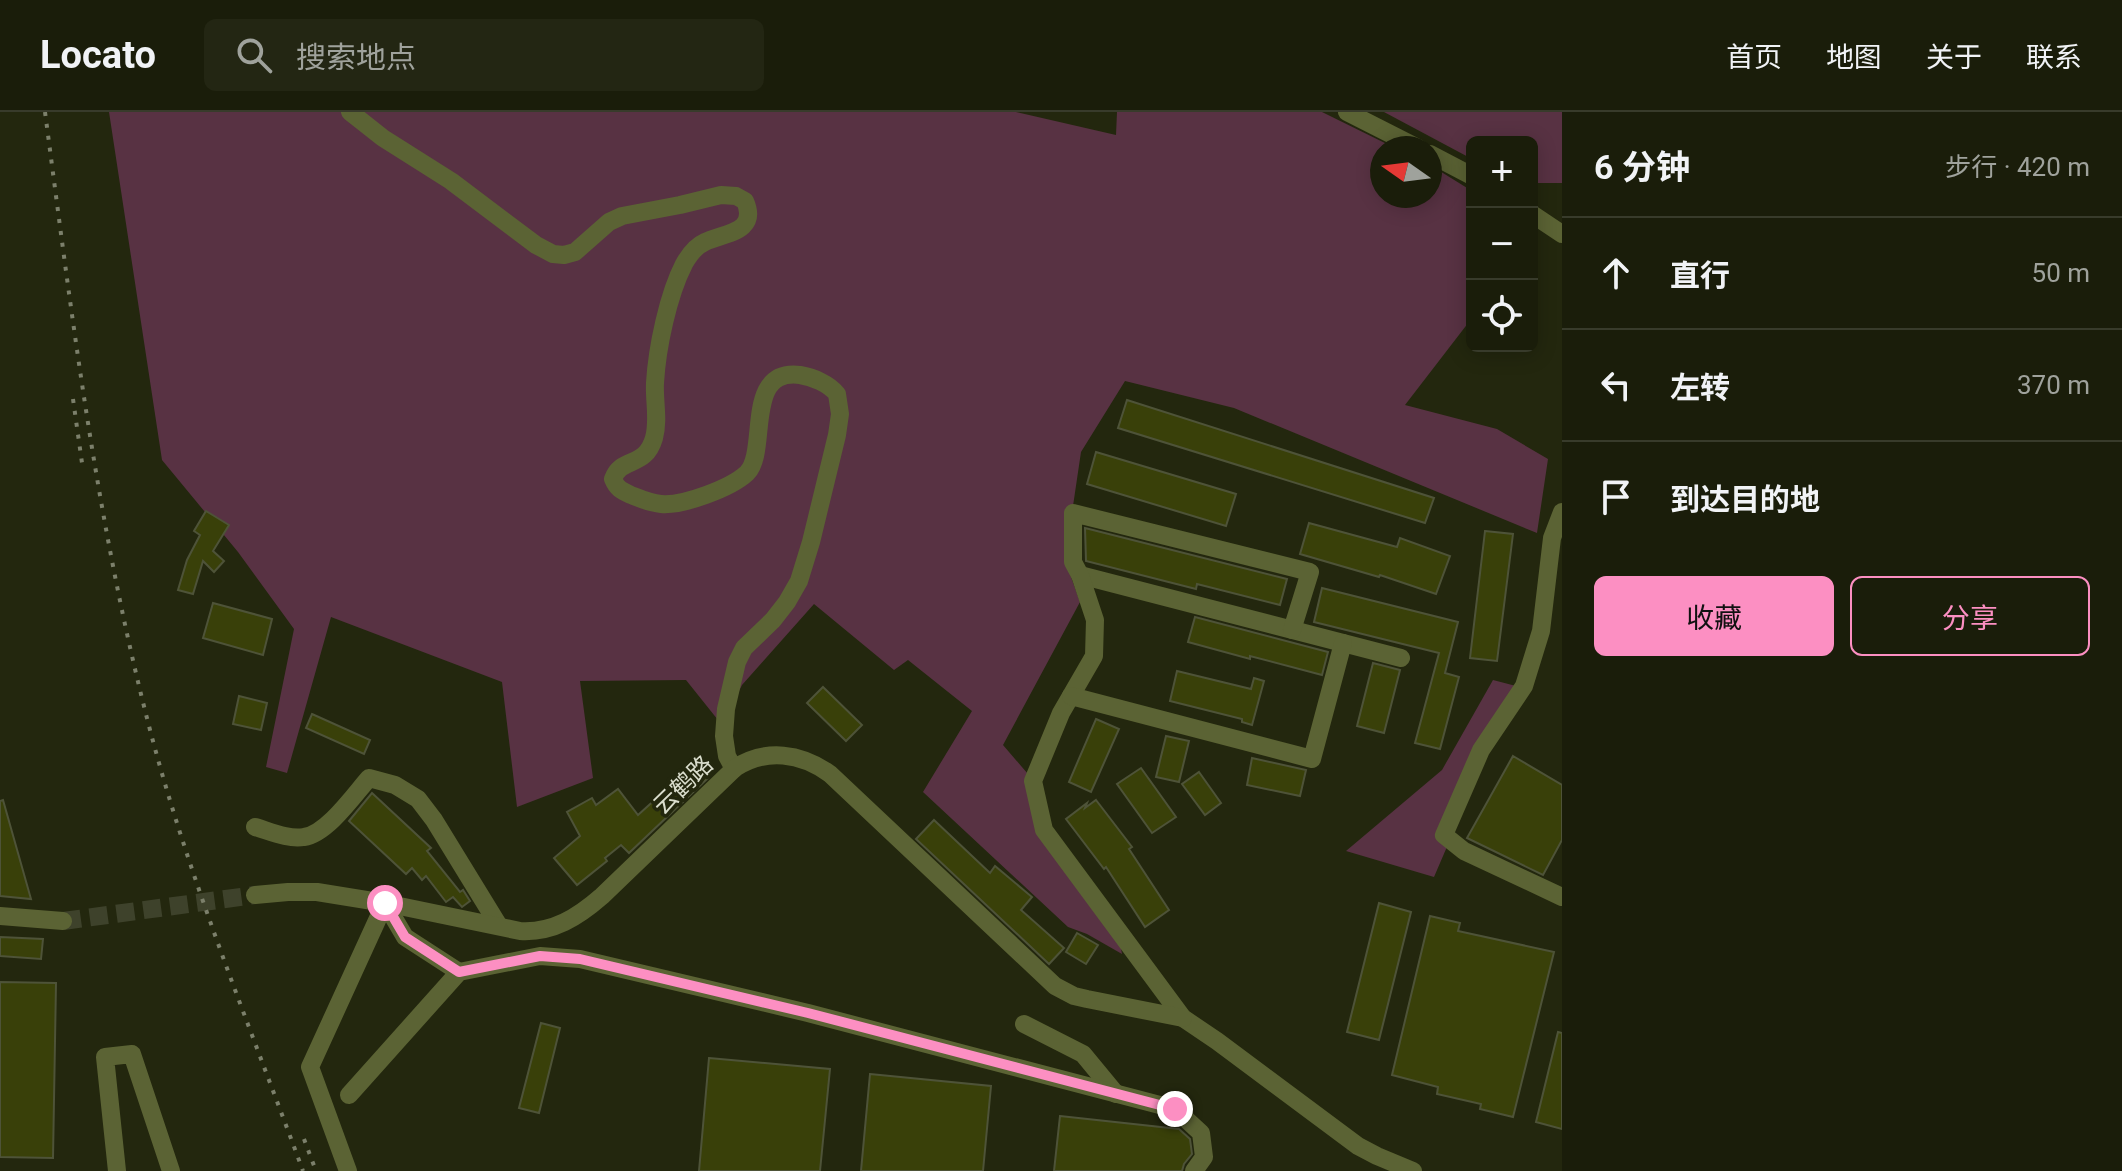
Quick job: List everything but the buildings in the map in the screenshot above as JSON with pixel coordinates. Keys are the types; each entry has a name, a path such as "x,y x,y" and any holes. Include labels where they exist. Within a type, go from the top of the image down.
{"street":[{"path":"350,112 553,254 575,252 609,222 622,216 721,195 736,196 745,201 747,214 741,228 704,242 694,249 685,263 671,302 658,358 654,438 644,457 624,465 613,477 618,488 648,502 673,504 698,498 735,480 751,467 761,405 776,381 788,375 801,375 825,384 837,394 840,414 837,435 802,573 780,612 744,648 735,669 726,709 724,736 727,756 734,769"},
{"path":"1347,112 1394,136"},
{"path":"1442,160 1466,173"},
{"path":"1538,218 1562,234"},
{"path":"1562,512 1552,538 1541,631 1524,686 1481,750 1444,835 1464,851 1562,897"},
{"path":"1292,630 1310,572 1073,513 1073,562 1095,620 1094,656 1061,713 1033,781 1044,830 1183,1018 1358,1146 1413,1171"},
{"path":"1080,575 1401,658"},
{"path":"1071,696 1312,759 1343,643"},
{"name":"云鹤路","path":"255,895 317,892 520,931 556,927 589,908 734,769 755,758 781,755 804,759 830,774 1055,986 1074,996 1183,1018"},
{"path":"255,827 305,837 324,829 369,778 395,785 418,799 434,820 499,926"},
{"path":"385,903 405,937 459,972"},
{"path":"348,1171 310,1067 385,903"},
{"path":"0,916 63,921"},
{"path":"349,1095 459,972 540,956 580,959 808,1013 1175,1109 1201,1133 1204,1157 1194,1171"},
{"path":"1024,1024 1083,1054 1116,1094"},
{"path":"117,1171 105,1057 132,1054 171,1171"}],"shaded area":[{"path":"109,112 1016,112 1116,135 1117,112 1322,112 1371,136 1370,208 1442,208 1442,172 1466,187 1466,326 1405,405 1497,429 1548,459 1537,533 1234,408 1125,381 1081,452 1065,560 1080,602 1003,745 1028,774 1038,831 1120,943 1122,954 1068,927 923,792 972,711 908,660 894,670 814,604 742,685 722,725 686,680 580,681 593,778 517,807 502,682 331,617 287,773 266,767 294,629 238,552 162,460"},
{"path":"1384,112 1562,112 1562,183 1538,183 1538,136 1466,136 1466,156 1442,143 1442,136 1429,136"},
{"path":"1493,680 1516,686 1434,877 1346,851 1442,770"}],"tunnel":[{"path":"63,921 255,895"}],"railway":[{"path":"45,112 100,497 149,726 201,894 303,1171"},
{"path":"73,399 83,470"},
{"path":"304,1139 316,1171"}],"route":[{"path":"385,903 405,937 459,972 540,956 580,959 808,1013 1175,1109"}]}
